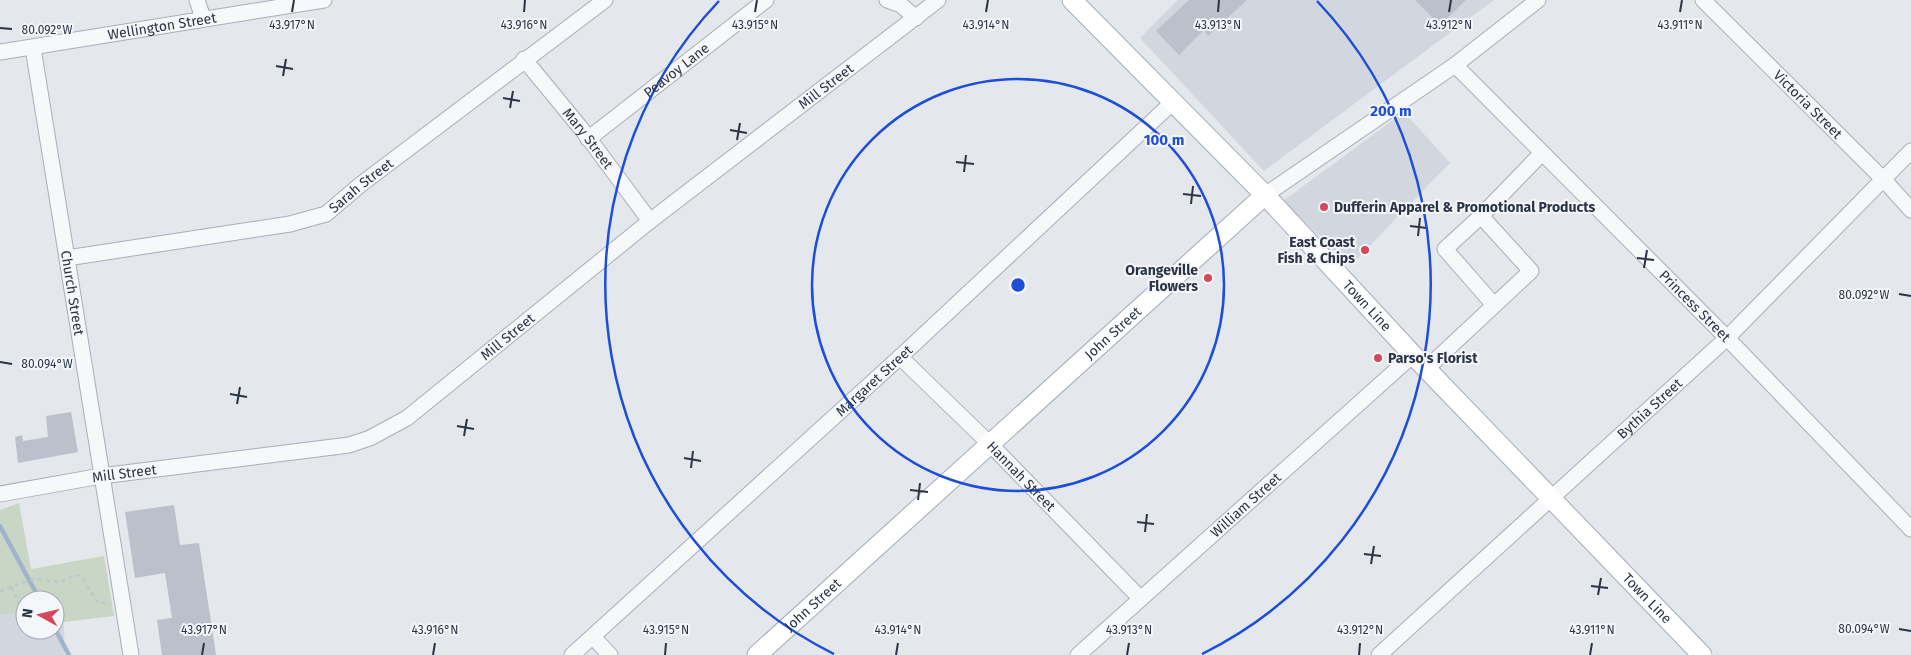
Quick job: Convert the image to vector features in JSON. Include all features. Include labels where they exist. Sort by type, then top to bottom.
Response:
[{"type":"main road","name":"Town Line","points":[[1072,0],[1265,195],[1426,369],[1702,655]]},
{"type":"main road","name":"John Street","points":[[757,655],[1265,195]]},
{"type":"street","points":[[197,0],[203,18]]},
{"type":"street","name":"Wellington Street","points":[[0,52],[324,0]]},
{"type":"street","name":"Sarah Street","points":[[67,258],[290,224],[326,214],[524,59],[594,10],[605,0]]},
{"type":"street","name":"Peavoy Lane","points":[[588,139],[766,0]]},
{"type":"street","points":[[887,0],[901,5],[916,18]]},
{"type":"street","name":"Mill Street","points":[[4,493],[101,476],[349,445],[370,438],[407,418],[650,221],[938,0]]},
{"type":"street","name":"John Street","points":[[1265,195],[1455,65],[1538,0]]},
{"type":"street","name":"Victoria Street","points":[[1704,0],[1884,180],[1911,210]]},
{"type":"street","name":"Church Street","points":[[33,48],[131,655]]},
{"type":"street","name":"Mary Street","points":[[524,59],[650,221]]},
{"type":"street","name":"Princess Street","points":[[1455,65],[1726,338],[1911,529]]},
{"type":"street","name":"Margaret Street","points":[[572,655],[900,357],[1172,103]]},
{"type":"street","name":"Bythia Street","points":[[1379,655],[1726,338],[1911,152]]},
{"type":"street","points":[[1494,305],[1446,249],[1542,153]]},
{"type":"street","points":[[1426,369],[1532,271],[1481,216]]},
{"type":"street","name":"William Street","points":[[1078,655],[1413,355]]},
{"type":"street","name":"Hannah Street","points":[[900,357],[991,445],[1140,598]]},
{"type":"street","points":[[592,637],[610,655]]},
{"type":"path","points":[[0,590],[34,579],[60,582],[76,575],[81,576],[98,602],[122,600]]},
{"type":"path","points":[[11,587],[15,595]]},
{"type":"shaded area","points":[[1178,0],[1494,0],[1264,171],[1140,38]]},
{"type":"shaded area","points":[[1404,112],[1450,163],[1350,266],[1283,201]]},
{"type":"shaded area","points":[[15,614],[15,640],[64,640],[65,655],[0,655],[0,615]]},
{"type":"green space","points":[[19,503],[31,569],[104,556],[114,616],[65,622],[65,590],[15,590],[15,614],[0,615],[0,510]]},
{"type":"building","points":[[1189,0],[1247,0],[1208,36],[1204,30],[1179,55],[1156,31]]},
{"type":"building","points":[[1415,0],[1466,0],[1440,25]]},
{"type":"building","points":[[71,412],[78,452],[18,463],[15,437],[22,435],[23,441],[48,437],[46,416]]},
{"type":"building","points":[[174,505],[180,545],[199,543],[216,655],[162,655],[157,620],[172,618],[165,573],[135,578],[125,512]]},
{"type":"waterway","points":[[0,526],[35,590]]},
{"type":"waterway","points":[[61,640],[69,655]]},
{"type":"place","name":"Dufferin Apparel & Promotional Products","points":[[1324,207]]},
{"type":"place","name":"East Coast Fish & Chips","points":[[1365,250]]},
{"type":"place","name":"Orangeville Flowers","points":[[1208,278]]},
{"type":"place","name":"Parso's Florist","points":[[1378,358]]}]
